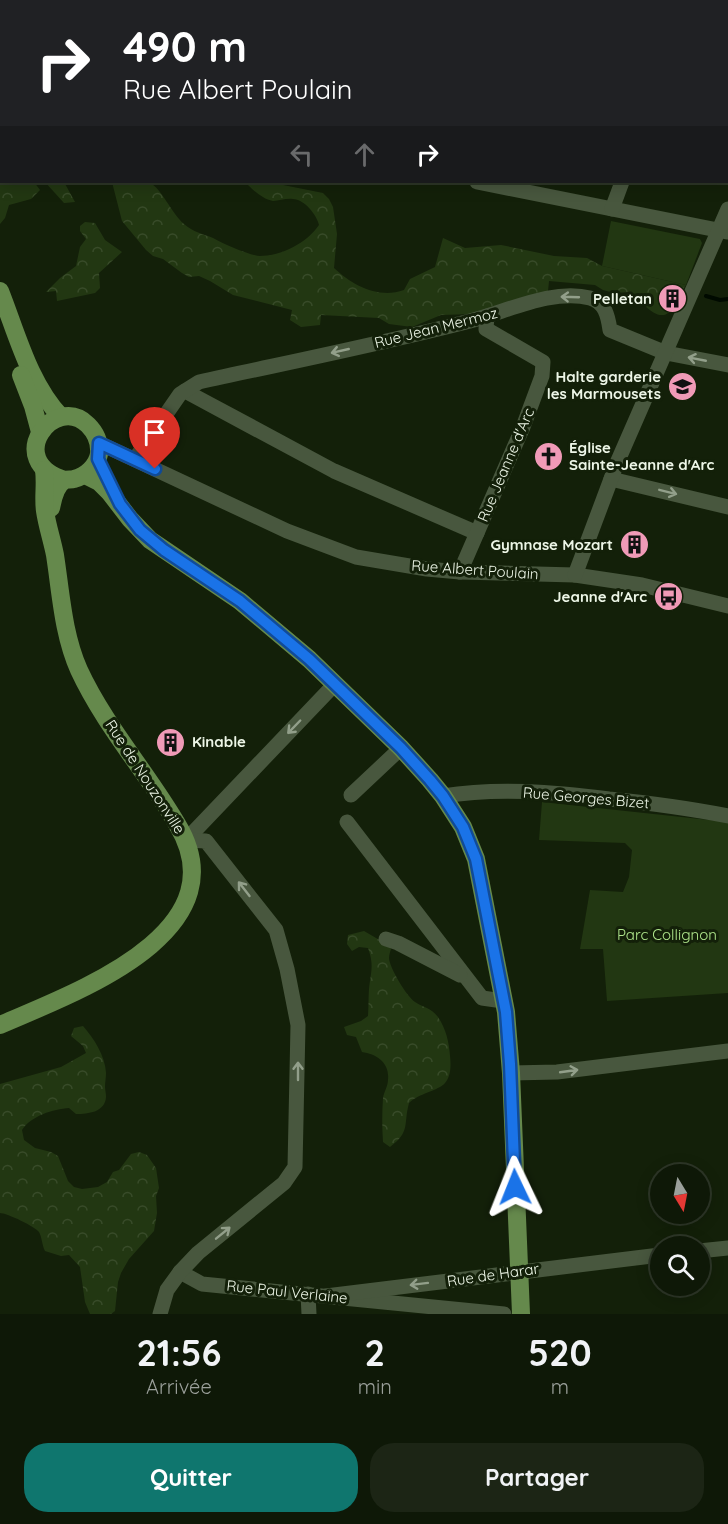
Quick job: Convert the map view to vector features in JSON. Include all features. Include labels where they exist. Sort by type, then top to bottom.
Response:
[{"type":"main road","points":[[0,291],[34,380],[47,402],[62,417]]},
{"type":"main road","name":"Rue de Nouzonville","points":[[0,320],[33,406],[40,432],[36,452],[38,461],[44,470],[45,510],[72,653],[107,722],[169,810],[186,840],[192,862],[191,885],[180,914],[169,929],[145,952],[108,975],[0,1025]]},
{"type":"main road","points":[[40,432],[50,422],[62,417],[75,417],[86,423],[95,433],[98,451],[120,504]]},
{"type":"main road","points":[[44,470],[52,476],[65,480],[85,475],[95,465],[98,451]]},
{"type":"main road","points":[[85,475],[99,482],[150,540],[240,601],[309,659],[401,748],[443,796],[463,827],[476,859],[503,1001],[511,1073],[521,1314]]},
{"type":"main road","name":"Rue de Nouzonville","points":[[52,541],[53,496],[65,480]]},
{"type":"street","points":[[482,183],[724,231]]},
{"type":"street","points":[[612,208],[622,183]]},
{"type":"street","points":[[575,575],[611,479],[714,240],[724,231],[728,209]]},
{"type":"street","name":"Rue Jean Mermoz","points":[[135,459],[180,394],[200,382],[487,316],[549,297],[590,298],[601,304],[608,316],[610,330],[666,353],[728,365]]},
{"type":"street","name":"Rue Jeanne d'Arc","points":[[460,572],[523,427],[542,376],[543,362],[486,328],[487,316]]},
{"type":"street","points":[[185,391],[334,471],[477,533]]},
{"type":"street","name":"Rue Albert Poulain","points":[[98,451],[135,459],[287,531],[356,557],[460,572],[575,575],[642,585],[728,606]]},
{"type":"street","points":[[611,479],[728,507]]},
{"type":"street","points":[[186,840],[334,685]]},
{"type":"street","points":[[351,795],[401,748]]},
{"type":"street","name":"Rue Georges Bizet","points":[[443,796],[474,791],[551,792],[686,807],[728,816]]},
{"type":"street","points":[[347,822],[482,998],[503,1001]]},
{"type":"street","points":[[160,1314],[167,1290],[198,1252],[284,1183],[295,1167],[298,1025],[287,969],[276,930],[206,841],[186,840]]},
{"type":"street","points":[[386,939],[435,961],[467,979]]},
{"type":"street","points":[[511,1073],[557,1072],[728,1051]]},
{"type":"street","points":[[710,1250],[728,1248]]},
{"type":"street","name":"Rue de Harar","points":[[326,1296],[650,1256]]},
{"type":"street","name":"Rue Paul Verlaine","points":[[180,1272],[202,1284],[504,1314]]},
{"type":"street","points":[[308,1294],[309,1314]]},
{"type":"green space","points":[[0,183],[35,183],[40,190],[31,199],[9,205],[5,218],[0,224]]},
{"type":"green space","points":[[46,183],[65,183],[75,202],[64,203]]},
{"type":"green space","points":[[112,183],[151,183],[180,220],[194,231],[249,254],[260,256],[276,254],[301,243],[319,225],[313,212],[301,202],[290,199],[269,200],[246,183],[276,183],[323,193],[329,199],[333,207],[337,234],[334,268],[349,280],[376,292],[404,290],[410,279],[435,267],[443,238],[465,248],[501,245],[554,256],[587,258],[602,266],[686,285],[678,298],[671,295],[669,300],[675,303],[665,315],[652,312],[630,292],[614,293],[595,285],[549,281],[548,291],[471,314],[441,315],[412,327],[389,324],[379,318],[321,315],[320,325],[301,327],[290,320],[292,310],[233,295],[199,276],[189,277],[163,259],[153,256],[122,221]]},
{"type":"green space","points":[[611,221],[700,239],[702,243],[686,285],[602,266]]},
{"type":"green space","points":[[85,222],[95,223],[105,240],[122,252],[99,273],[100,288],[95,293],[57,301],[56,291],[46,292],[76,266],[80,247],[86,239],[80,231],[80,226]]},
{"type":"green space","name":"Parc Collignon","points":[[542,802],[728,822],[728,993],[607,1001],[603,949],[580,949],[590,890],[623,892],[629,877],[632,850],[625,843],[539,840]]},
{"type":"green space","points":[[364,931],[391,949],[390,962],[399,981],[412,999],[438,1017],[445,1031],[450,1051],[447,1080],[442,1086],[409,1103],[404,1132],[390,1147],[383,1142],[382,1131],[383,1098],[388,1080],[387,1069],[377,1057],[362,1052],[356,1037],[347,1035],[344,1027],[368,1016],[372,969],[370,953],[368,948],[359,947],[352,951],[347,944],[348,935]]},
{"type":"green space","points":[[83,1026],[95,1042],[104,1060],[106,1097],[103,1106],[86,1113],[76,1114],[69,1108],[49,1112],[31,1121],[22,1130],[24,1140],[35,1148],[58,1156],[68,1181],[74,1187],[82,1189],[98,1187],[107,1182],[113,1172],[119,1170],[131,1154],[139,1152],[147,1155],[156,1168],[159,1188],[156,1196],[157,1213],[154,1231],[129,1259],[121,1273],[115,1311],[111,1314],[90,1314],[85,1302],[80,1267],[69,1255],[61,1256],[45,1251],[37,1230],[0,1213],[0,1084],[61,1067],[86,1053],[83,1046],[71,1036],[74,1028]]},
{"type":"waterway","points":[[706,296],[720,300],[728,299]]},
{"type":"place","name":"Pelletan","points":[[673,299]]},
{"type":"place","name":"Halte garderie les Marmousets","points":[[682,386]]},
{"type":"place","name":"Église Sainte-Jeanne d'Arc","points":[[548,457]]},
{"type":"place","name":"Gymnase Mozart","points":[[634,545]]},
{"type":"place","name":"Jeanne d'Arc","points":[[668,597]]},
{"type":"place","name":"Kinable","points":[[171,742]]},
{"type":"route","points":[[155,469],[99,443],[98,459],[120,504],[140,530],[164,550],[240,601],[309,659],[401,748],[443,796],[463,827],[476,859],[506,1012],[515,1187]]}]
